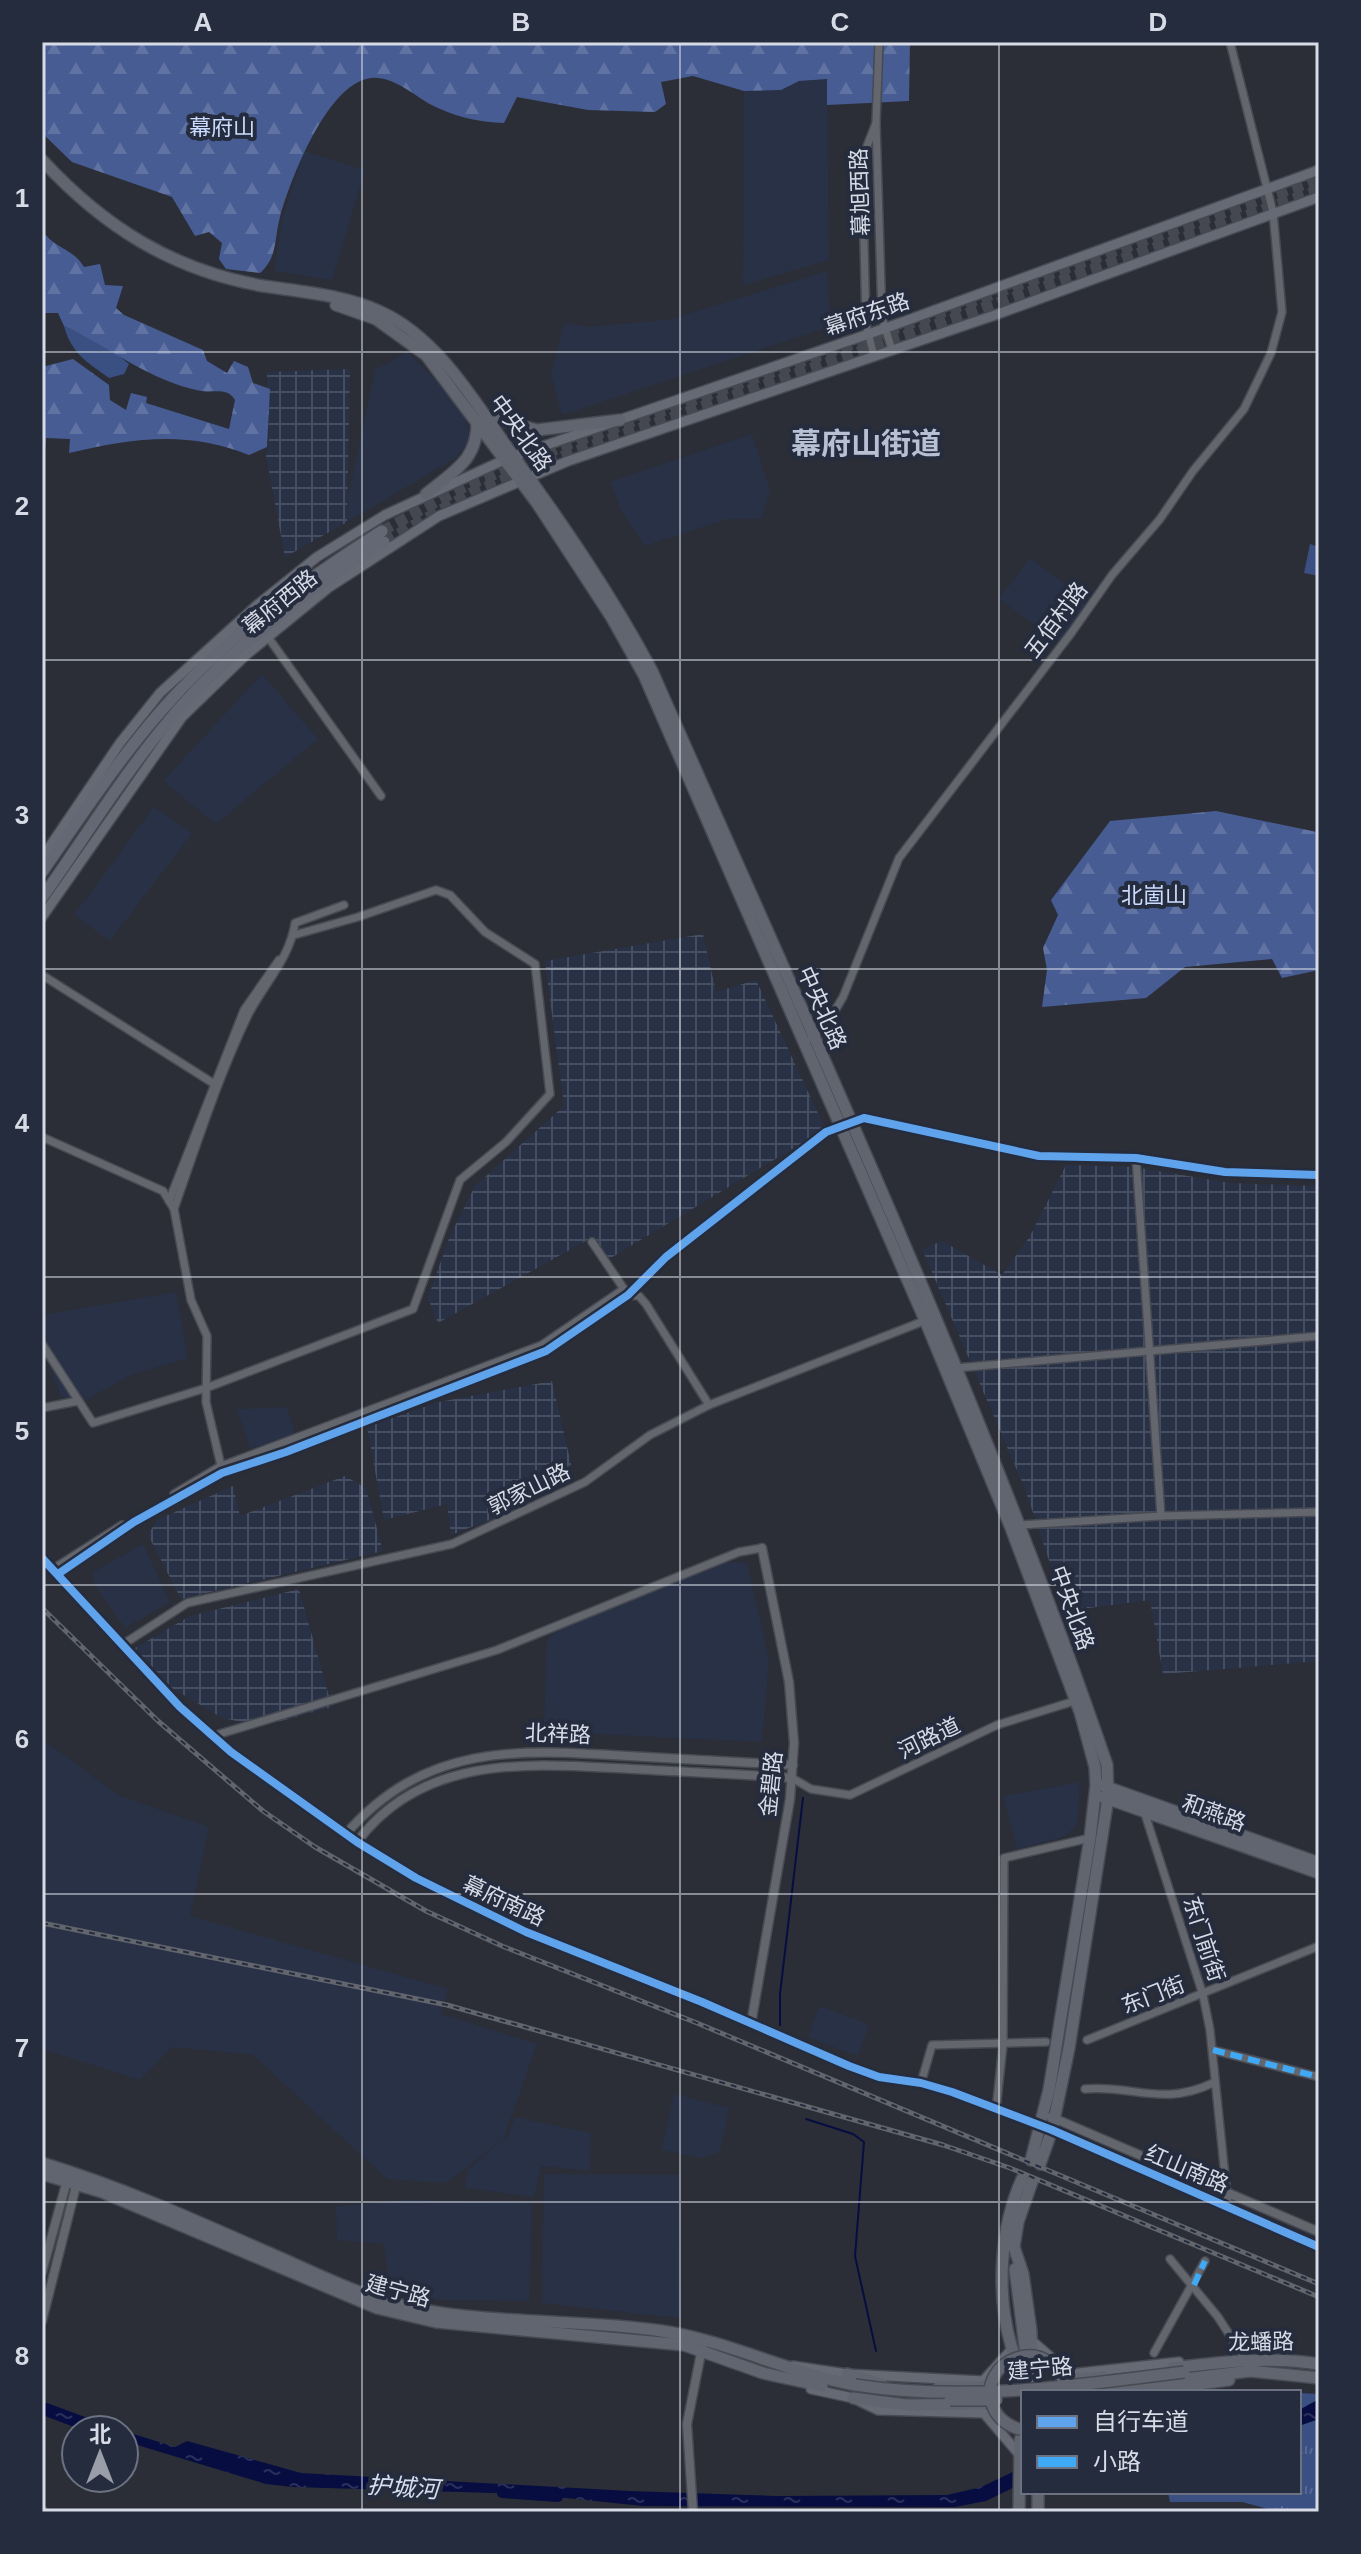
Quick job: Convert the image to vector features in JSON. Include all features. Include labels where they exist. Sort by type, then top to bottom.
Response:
[{"type":"highway","name":"幕府西路","points":[[42,872],[161,711],[211,660],[289,595],[383,536],[296,602],[191,696],[164,726],[42,898]]},
{"type":"main road","name":"中央北路","points":[[42,160],[110,225],[173,261],[225,278],[354,302],[399,321],[432,350],[524,477],[621,613],[652,671],[844,1124],[930,1318],[1107,1765],[1048,2122],[1035,2162]]},
{"type":"main road","name":"幕府东路","points":[[426,494],[510,458],[867,332],[886,328],[1319,170]]},
{"type":"main road","name":"中央北路","points":[[42,171],[106,230],[170,267],[223,285],[351,309],[393,329],[426,355],[481,418]]},
{"type":"main road","name":"幕府东路","points":[[638,438],[1319,197]]},
{"type":"main road","points":[[426,494],[473,451],[481,418],[537,430],[620,420]]},
{"type":"main road","name":"幕府西路","points":[[42,917],[182,717],[268,637],[328,588],[416,530],[524,477],[638,438]]},
{"type":"main road","name":"幕府西路","points":[[42,858],[120,743],[160,693],[256,606],[317,557],[426,494]]},
{"type":"main road","name":"中央北路","points":[[930,1318],[956,1368],[1021,1525],[1080,1699]]},
{"type":"main road","name":"中央北路","points":[[1048,2122],[1090,1838],[1102,1791]]},
{"type":"main road","name":"和燕路","points":[[1102,1791],[1319,1873]]},
{"type":"main road","name":"和燕路","points":[[1102,1791],[1319,1863]]},
{"type":"main road","name":"建宁路","points":[[42,2163],[72,2179],[377,2308],[436,2322],[646,2339],[728,2349],[854,2392],[998,2392],[1249,2365],[1283,2368]]},
{"type":"main road","name":"建宁路","points":[[42,2174],[72,2179]]},
{"type":"main road","points":[[1025,2390],[1002,2277],[1027,2181]]},
{"type":"main road","points":[[1010,2248],[1018,2354]]},
{"type":"main road","points":[[1010,2248],[1023,2274],[1032,2341],[1032,2390]]},
{"type":"main road","points":[[1032,2341],[1070,2374],[1180,2362],[1203,2364]]},
{"type":"main road","name":"建宁路","points":[[704,2345],[763,2373],[854,2392],[932,2400],[1021,2398]]},
{"type":"main road","points":[[778,2365],[847,2374],[983,2381],[1018,2354]]},
{"type":"main road","points":[[1018,2354],[1049,2361],[1065,2386]]},
{"type":"main road","points":[[1018,2354],[999,2369],[991,2387],[992,2404],[1004,2423],[1021,2429]]},
{"type":"main road","name":"龙蟠路","points":[[1065,2386],[1203,2364],[1249,2365],[1288,2359],[1319,2367]]},
{"type":"main road","name":"建宁路","points":[[1093,2390],[1249,2365]]},
{"type":"main road","name":"龙蟠路","points":[[1283,2368],[1319,2367]]},
{"type":"main road","points":[[1171,2390],[1283,2368]]},
{"type":"main road","name":"龙蟠路","points":[[1283,2368],[1319,2378]]},
{"type":"main road","points":[[847,2374],[877,2383],[991,2387]]},
{"type":"main road","points":[[854,2392],[878,2403],[945,2406],[992,2404]]},
{"type":"main road","points":[[854,2392],[878,2410],[984,2413],[1019,2454]]},
{"type":"main road","points":[[1021,2442],[1021,2475]]},
{"type":"main road","points":[[1025,2512],[1029,2498]]},
{"type":"main road","points":[[1029,2498],[1032,2512]]},
{"type":"main road","points":[[1029,2498],[1038,2512]]},
{"type":"street","points":[[876,123],[879,42]]},
{"type":"street","name":"五佰村路","points":[[808,1040],[825,1027],[843,997],[899,858],[1112,575],[1160,519],[1193,471],[1244,409],[1271,353],[1282,312],[1273,212],[1230,42]]},
{"type":"street","name":"幕旭西路","points":[[876,123],[882,318],[892,350]]},
{"type":"street","name":"幕旭西路","points":[[874,356],[867,332],[862,159],[876,123]]},
{"type":"street","points":[[268,637],[381,796]]},
{"type":"street","points":[[42,1344],[93,1423],[206,1388],[413,1309],[460,1180],[506,1142],[550,1094],[535,964],[485,932],[450,895],[436,890],[294,935]]},
{"type":"street","points":[[172,1205],[249,1013],[287,953],[295,923],[344,905]]},
{"type":"street","points":[[172,1205],[244,1010],[271,967],[287,953]]},
{"type":"street","points":[[42,975],[218,1086]]},
{"type":"street","points":[[55,1571],[222,1473],[286,1452],[546,1351],[626,1292],[826,1132],[844,1124],[864,1118],[1039,1156],[1136,1158],[1225,1172],[1319,1175]]},
{"type":"street","points":[[42,1137],[163,1191],[172,1205],[191,1300],[207,1336],[206,1388],[222,1473]]},
{"type":"street","points":[[1136,1158],[1161,1516]]},
{"type":"street","points":[[592,1242],[626,1292],[639,1296],[646,1304],[709,1405]]},
{"type":"street","points":[[55,1571],[219,1467],[542,1345],[626,1292]]},
{"type":"street","name":"郭家山路","points":[[122,1645],[187,1603],[452,1544],[478,1534],[585,1482],[650,1435],[709,1405],[930,1318]]},
{"type":"street","points":[[956,1368],[1319,1336]]},
{"type":"street","points":[[42,1408],[78,1401]]},
{"type":"street","points":[[1021,1525],[1161,1516],[1319,1512]]},
{"type":"street","points":[[213,1736],[497,1650],[739,1552],[762,1548]]},
{"type":"street","name":"金碧路","points":[[751,2024],[793,1765],[789,1682],[762,1548]]},
{"type":"street","name":"幕府南路","points":[[42,1558],[122,1645],[213,1736],[345,1835],[473,1909],[879,2077],[921,2083],[996,2110],[1048,2122]]},
{"type":"street","name":"河路道","points":[[792,1778],[811,1789],[850,1795],[997,1725],[1080,1699]]},
{"type":"street","name":"北祥路","points":[[345,1835],[380,1802],[451,1764],[514,1751],[793,1765]]},
{"type":"street","points":[[741,1775],[747,1769],[742,1762]]},
{"type":"street","name":"北祥路","points":[[357,1842],[387,1810],[411,1794],[453,1776],[517,1764],[792,1778]]},
{"type":"street","points":[[380,1802],[380,1809],[387,1810]]},
{"type":"street","name":"东门前街","points":[[1143,1809],[1203,1995],[1213,2050],[1213,2083],[1228,2205]]},
{"type":"street","points":[[996,2110],[1003,2045],[1004,1858],[1090,1838]]},
{"type":"street","name":"东门街","points":[[1087,2040],[1319,1946]]},
{"type":"street","points":[[921,2083],[932,2045],[1046,2042]]},
{"type":"street","points":[[1213,2050],[1319,2077]]},
{"type":"street","points":[[1085,2089],[1128,2090],[1158,2097],[1199,2090],[1213,2083]]},
{"type":"street","points":[[1048,2122],[1227,2192],[1319,2232]]},
{"type":"street","name":"红山南路","points":[[1048,2122],[1319,2247]]},
{"type":"street","points":[[42,2272],[72,2179]]},
{"type":"street","points":[[42,2321],[72,2179]]},
{"type":"street","points":[[1170,2259],[1194,2285],[1249,2365]]},
{"type":"street","points":[[1154,2353],[1205,2261]]},
{"type":"street","points":[[693,2512],[687,2424],[704,2345]]},
{"type":"shaded area","points":[[827,79],[829,260],[743,285],[744,91],[780,90],[799,81]]},
{"type":"shaded area","points":[[304,151],[365,170],[332,280],[274,271],[283,217]]},
{"type":"shaded area","points":[[827,271],[831,326],[562,415],[551,375],[564,323],[589,327],[672,319]]},
{"type":"shaded area","points":[[407,352],[443,388],[466,418],[470,440],[457,457],[347,522],[348,497],[375,370]]},
{"type":"shaded area","points":[[350,369],[347,522],[285,557],[266,456],[269,441],[267,372]]},
{"type":"shaded area","points":[[752,434],[770,490],[761,519],[727,519],[645,546],[621,510],[610,482]]},
{"type":"shaded area","points":[[1030,558],[1091,604],[1061,644],[999,599]]},
{"type":"shaded area","points":[[262,674],[318,739],[216,824],[163,781]]},
{"type":"shaded area","points":[[154,807],[192,833],[110,941],[74,915]]},
{"type":"shaded area","points":[[703,934],[716,992],[756,980],[823,1124],[817,1134],[609,1259],[593,1237],[438,1323],[428,1298],[449,1238],[475,1186],[564,1106],[545,961]]},
{"type":"shaded area","points":[[1066,1165],[1134,1167],[1230,1183],[1319,1186],[1319,1661],[1163,1674],[1150,1600],[1066,1611],[1025,1489],[922,1249],[942,1241],[1002,1275],[1030,1236]]},
{"type":"shaded area","points":[[176,1292],[188,1358],[133,1374],[86,1400],[61,1397],[42,1344],[42,1315]]},
{"type":"shaded area","points":[[552,1381],[573,1473],[492,1519],[451,1535],[447,1504],[384,1520],[367,1427],[439,1402]]},
{"type":"shaded area","points":[[287,1407],[295,1435],[250,1449],[237,1409]]},
{"type":"shaded area","points":[[345,1476],[366,1488],[383,1551],[181,1599],[148,1535],[157,1520],[233,1486],[240,1516]]},
{"type":"shaded area","points":[[143,1544],[170,1602],[125,1628],[94,1584],[93,1572]]},
{"type":"shaded area","points":[[720,1562],[747,1563],[769,1660],[762,1742],[554,1732],[544,1724],[547,1640],[557,1629]]},
{"type":"shaded area","points":[[299,1589],[332,1707],[263,1726],[222,1718],[172,1688],[135,1648],[190,1616]]},
{"type":"shaded area","points":[[42,1739],[118,1795],[209,1827],[190,1916],[448,1989],[441,2014],[537,2044],[503,2140],[508,2136],[515,2117],[591,2133],[590,2171],[541,2166],[534,2197],[465,2188],[468,2170],[501,2141],[445,2183],[387,2179],[253,2055],[172,2047],[140,2080],[42,2049]]},
{"type":"shaded area","points":[[1080,1782],[1077,1823],[1066,1836],[1017,1849],[1003,1796]]},
{"type":"shaded area","points":[[819,2006],[869,2024],[858,2056],[808,2037]]},
{"type":"shaded area","points":[[674,2094],[729,2108],[720,2152],[702,2158],[662,2150]]},
{"type":"shaded area","points":[[544,2174],[679,2175],[680,2318],[542,2303]]},
{"type":"shaded area","points":[[401,2200],[532,2202],[529,2301],[441,2300],[390,2290],[384,2244],[337,2240],[336,2207]]},
{"type":"green space","name":"幕府山","points":[[42,42],[910,42],[909,101],[827,105],[827,79],[799,81],[781,90],[744,91],[693,76],[661,82],[666,104],[655,112],[588,110],[517,97],[504,123],[471,119],[446,111],[386,80],[360,81],[329,110],[315,132],[285,200],[273,254],[260,273],[226,269],[219,259],[222,243],[209,232],[195,236],[172,197],[72,162],[42,133]]},
{"type":"green space","points":[[42,230],[84,267],[100,264],[105,285],[123,286],[116,308],[124,315],[203,350],[207,361],[227,373],[234,361],[248,367],[253,383],[270,389],[267,447],[249,455],[204,442],[160,439],[115,443],[69,453],[70,439],[46,438],[45,452],[42,452],[42,367],[73,359],[109,385],[110,400],[126,410],[131,393],[147,397],[146,403],[229,429],[235,400],[228,393],[201,391],[164,380],[64,326],[58,313],[42,313]]},
{"type":"green space","points":[[64,326],[108,347],[129,364],[124,374],[109,378],[87,362],[71,343]]},
{"type":"green space","points":[[1310,544],[1319,547],[1319,576],[1304,573]]},
{"type":"green space","name":"北崮山","points":[[1216,811],[1317,832],[1319,829],[1319,970],[1282,978],[1272,959],[1185,967],[1146,998],[1042,1007],[1047,970],[1043,948],[1058,915],[1051,900],[1110,821]]},
{"type":"green space","points":[[1301,2393],[1319,2394],[1319,2512],[1280,2512],[1242,2502],[1170,2502],[1168,2494],[1301,2494]]},
{"type":"water","points":[[1319,2399],[1319,2419],[1301,2425],[1301,2409]]},
{"type":"water","points":[[42,2401],[77,2414],[60,2414],[60,2422],[42,2415]]},
{"type":"water","points":[[140,2436],[175,2447],[187,2441],[301,2473],[630,2491],[777,2496],[947,2495],[981,2487],[1021,2468],[1021,2484],[986,2501],[955,2507],[643,2506],[527,2494],[266,2484],[140,2446]]},
{"type":"waterway","points":[[780,2025],[780,1994],[803,1798]]},
{"type":"waterway","points":[[806,2119],[853,2134],[864,2142],[855,2256],[876,2351]]},
{"type":"waterway","name":"护城河","points":[[502,2493],[558,2497]]},
{"type":"tunnel","points":[[382,531],[466,486],[567,445],[1319,179]]},
{"type":"tunnel","points":[[384,542],[471,493],[570,453],[1319,190]]},
{"type":"railway","points":[[42,1608],[158,1721],[263,1811],[315,1847],[426,1911],[502,1946],[697,2023],[1319,2284]]},
{"type":"railway","points":[[42,1923],[447,2005],[943,2145],[1010,2168],[1319,2297]]},
{"type":"marked path","points":[[1213,2050],[1319,2077]]},
{"type":"marked path","points":[[1194,2285],[1205,2261]]},
{"type":"cycle path","points":[[58,1574],[134,1522],[222,1473],[286,1452],[546,1351],[628,1295],[666,1257],[826,1132],[864,1118],[1039,1156],[1136,1158],[1225,1172],[1319,1175]]},
{"type":"cycle path","points":[[42,1558],[180,1707],[231,1752],[357,1842],[416,1878],[526,1932],[702,2002],[849,2066],[879,2077],[921,2083],[952,2092],[1052,2130],[1319,2247]]},
{"type":"district","name":"幕府山街道","points":[[866,443]]}]
